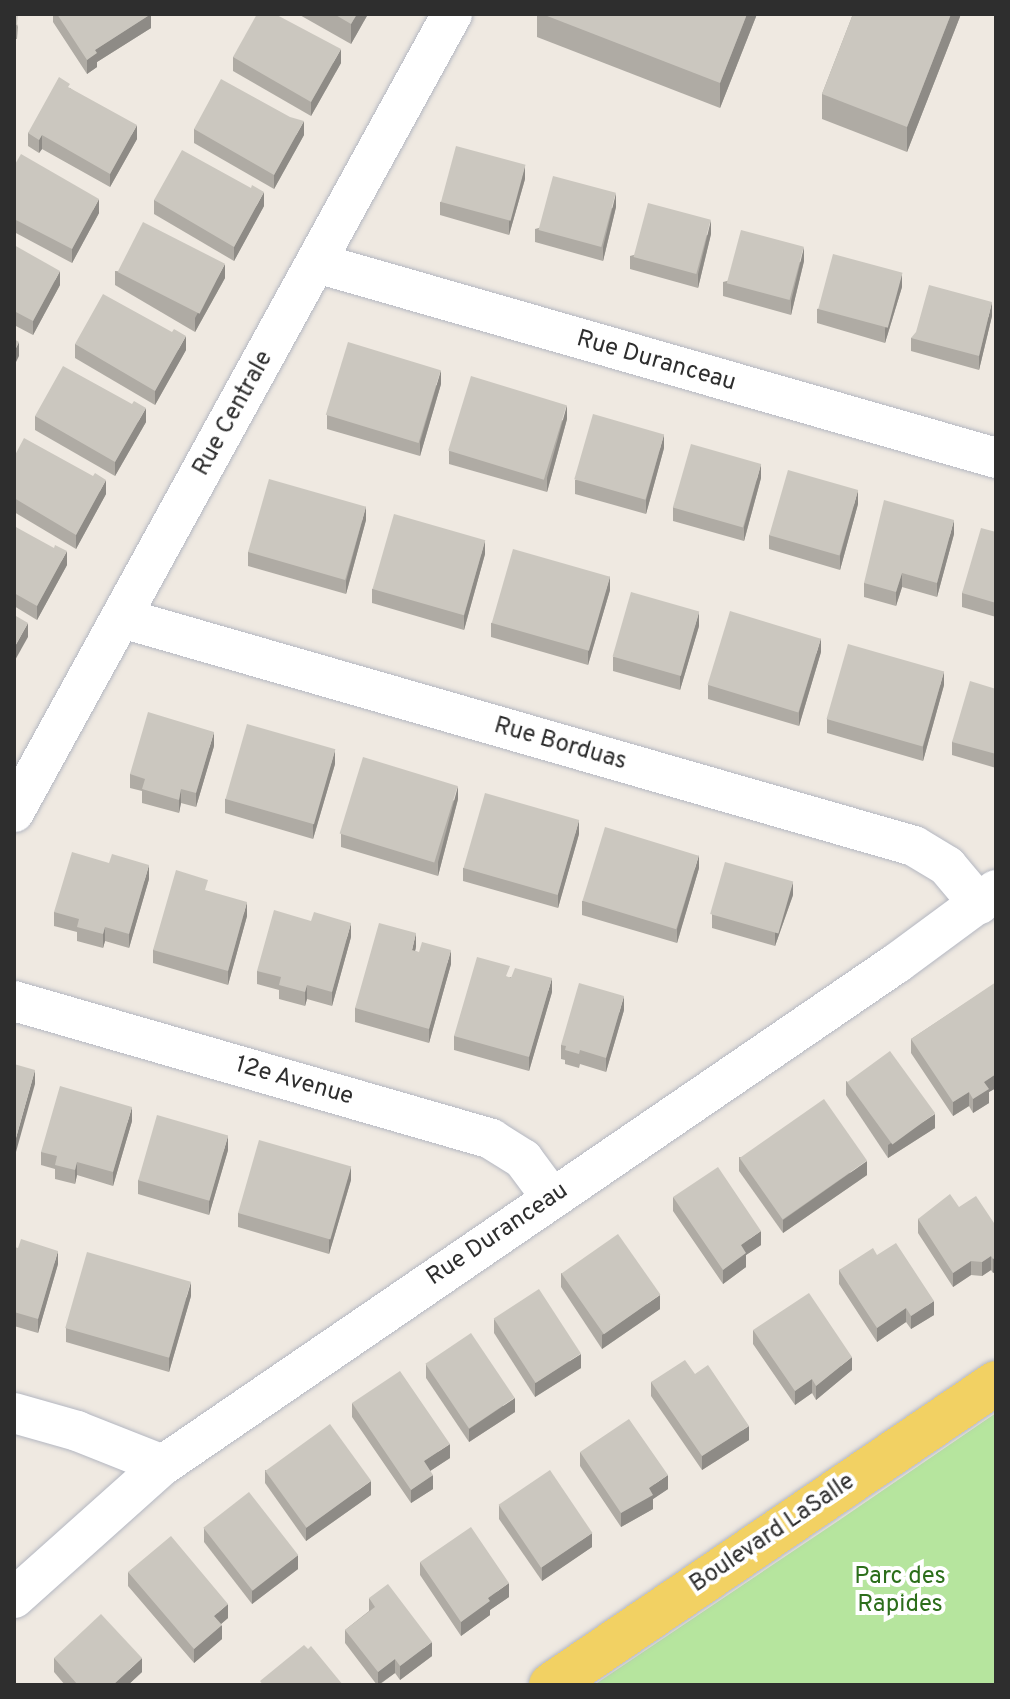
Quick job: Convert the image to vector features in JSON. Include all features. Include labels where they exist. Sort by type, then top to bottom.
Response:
[{"type":"main road","name":"Boulevard LaSalle","points":[[551,1685],[996,1383]]},
{"type":"street","name":"Rue Centrale","points":[[14,812],[452,14]]},
{"type":"street","name":"Rue Duranceau","points":[[317,263],[996,458]]},
{"type":"street","name":"Rue Borduas","points":[[122,618],[914,846],[947,866],[987,897]]},
{"type":"street","name":"Rue Duranceau","points":[[14,1598],[163,1465],[897,963],[987,897]]},
{"type":"street","name":"12e Avenue","points":[[14,1001],[504,1143],[523,1159],[552,1198]]},
{"type":"street","points":[[14,1413],[77,1431],[163,1465]]},
{"type":"green space","name":"Parc des Rapides","points":[[996,1413],[996,1685],[594,1685],[838,1521]]},
{"type":"building","points":[[57,14],[151,14],[95,50],[97,53],[87,60]]},
{"type":"building","points":[[257,14],[275,14],[341,49],[311,102],[233,57]]},
{"type":"building","points":[[334,14],[357,14],[351,24]]},
{"type":"building","points":[[542,14],[747,14],[720,83]]},
{"type":"building","points":[[853,14],[951,14],[907,127],[822,94]]},
{"type":"building","points":[[59,77],[70,84],[68,87],[137,125],[110,174],[42,135],[39,140],[28,133]]},
{"type":"building","points":[[221,79],[290,117],[304,121],[274,175],[194,129]]},
{"type":"building","points":[[456,146],[526,165],[511,221],[441,202]]},
{"type":"building","points":[[182,150],[264,192],[234,247],[154,200]]},
{"type":"building","points":[[21,154],[99,199],[72,249],[14,219],[14,166]]},
{"type":"building","points":[[553,176],[616,193],[601,247],[539,230]]},
{"type":"building","points":[[648,203],[711,220],[696,274],[634,257]]},
{"type":"building","points":[[143,222],[225,264],[200,314],[118,272]]},
{"type":"building","points":[[741,230],[804,247],[790,300],[727,283]]},
{"type":"building","points":[[14,245],[60,271],[33,321],[14,311]]},
{"type":"building","points":[[833,254],[903,273],[888,328],[818,309]]},
{"type":"building","points":[[929,285],[992,302],[979,356],[911,338],[916,332]]},
{"type":"building","points":[[103,294],[172,332],[174,329],[186,336],[155,391],[75,344]]},
{"type":"building","points":[[348,342],[441,370],[419,443],[326,415]]},
{"type":"building","points":[[63,366],[132,404],[134,401],[146,408],[115,462],[35,416]]},
{"type":"building","points":[[471,376],[567,405],[544,480],[448,451]]},
{"type":"building","points":[[593,414],[664,434],[645,500],[574,479]]},
{"type":"building","points":[[24,438],[106,480],[76,535],[14,498],[14,457]]},
{"type":"building","points":[[691,444],[761,464],[743,528],[673,507]]},
{"type":"building","points":[[788,470],[858,490],[839,555],[769,535]]},
{"type":"building","points":[[269,479],[366,507],[345,580],[248,552]]},
{"type":"building","points":[[884,500],[954,520],[937,583],[902,573],[896,592],[864,583]]},
{"type":"building","points":[[394,514],[485,540],[464,615],[373,589]]},
{"type":"building","points":[[14,526],[54,548],[55,545],[67,551],[37,606],[14,593]]},
{"type":"building","points":[[981,528],[996,532],[996,603],[962,593]]},
{"type":"building","points":[[513,549],[610,577],[589,651],[492,623]]},
{"type":"building","points":[[631,592],[699,612],[681,676],[613,656]]},
{"type":"building","points":[[730,611],[821,639],[798,712],[707,685]]},
{"type":"building","points":[[16,616],[28,623],[14,648],[14,619]]},
{"type":"building","points":[[848,644],[944,672],[923,747],[827,719]]},
{"type":"building","points":[[970,681],[996,689],[996,754],[952,742]]},
{"type":"building","points":[[148,712],[214,732],[196,793],[181,789],[179,800],[142,789],[145,779],[130,774]]},
{"type":"building","points":[[247,724],[335,749],[314,824],[226,799]]},
{"type":"building","points":[[363,757],[458,786],[434,862],[340,834]]},
{"type":"building","points":[[485,793],[579,820],[558,895],[464,868]]},
{"type":"building","points":[[605,827],[699,856],[676,929],[582,901]]},
{"type":"building","points":[[72,852],[109,863],[112,854],[149,865],[129,934],[105,927],[103,934],[77,927],[79,919],[54,912]]},
{"type":"building","points":[[725,862],[793,882],[778,933],[710,914]]},
{"type":"building","points":[[176,870],[208,880],[205,890],[247,902],[228,971],[153,950]]},
{"type":"building","points":[[274,910],[311,921],[314,912],[351,923],[332,992],[307,985],[305,992],[279,985],[281,977],[257,971]]},
{"type":"building","points":[[379,923],[416,933],[412,950],[419,952],[422,942],[451,950],[429,1029],[355,1008]]},
{"type":"building","points":[[477,957],[510,966],[506,976],[511,978],[515,968],[552,978],[529,1057],[454,1036]]},
{"type":"building","points":[[996,982],[996,1074],[984,1082],[989,1089],[973,1099],[969,1092],[953,1102],[911,1039]]},
{"type":"building","points":[[579,983],[624,996],[606,1058],[580,1050],[579,1054],[565,1050],[566,1046],[561,1045]]},
{"type":"building","points":[[890,1051],[935,1113],[892,1144],[847,1082]]},
{"type":"building","points":[[14,1064],[35,1070],[14,1145]]},
{"type":"building","points":[[60,1086],[132,1107],[113,1172],[77,1162],[75,1170],[55,1165],[57,1156],[41,1152]]},
{"type":"building","points":[[824,1099],[867,1160],[783,1220],[740,1158]]},
{"type":"building","points":[[157,1115],[228,1135],[209,1201],[138,1180]]},
{"type":"building","points":[[259,1140],[351,1166],[330,1240],[238,1213]]},
{"type":"building","points":[[718,1167],[761,1231],[741,1245],[746,1253],[723,1270],[673,1197]]},
{"type":"building","points":[[950,1194],[959,1207],[976,1196],[996,1226],[996,1257],[993,1259],[991,1256],[982,1262],[971,1261],[953,1273],[918,1219]]},
{"type":"building","points":[[618,1234],[660,1295],[604,1334],[561,1274]]},
{"type":"building","points":[[21,1239],[58,1251],[38,1319],[14,1312],[14,1247],[18,1248]]},
{"type":"building","points":[[896,1243],[934,1301],[911,1316],[906,1308],[877,1328],[839,1270],[873,1248],[877,1255]]},
{"type":"building","points":[[87,1252],[191,1282],[169,1358],[65,1328]]},
{"type":"building","points":[[539,1289],[581,1354],[536,1383],[494,1318]]},
{"type":"building","points":[[809,1293],[852,1357],[816,1386],[812,1379],[795,1391],[753,1330]]},
{"type":"building","points":[[471,1333],[515,1398],[469,1428],[425,1364]]},
{"type":"building","points":[[685,1360],[695,1374],[708,1365],[749,1426],[702,1456],[651,1382]]},
{"type":"building","points":[[400,1371],[450,1444],[424,1461],[433,1475],[411,1490],[352,1403]]},
{"type":"building","points":[[629,1419],[668,1475],[649,1488],[653,1495],[621,1513],[580,1452]]},
{"type":"building","points":[[330,1424],[371,1481],[306,1528],[265,1471]]},
{"type":"building","points":[[550,1470],[592,1533],[541,1568],[499,1505]]},
{"type":"building","points":[[249,1492],[298,1555],[253,1591],[203,1528]]},
{"type":"building","points":[[471,1527],[509,1583],[461,1622],[420,1562]]},
{"type":"building","points":[[171,1536],[228,1604],[214,1616],[222,1625],[194,1649],[128,1572]]},
{"type":"building","points":[[388,1584],[432,1642],[400,1666],[395,1659],[378,1672],[345,1630],[375,1607],[369,1598]]},
{"type":"building","points":[[101,1614],[142,1658],[113,1685],[78,1685],[54,1658]]},
{"type":"building","points":[[304,1645],[308,1649],[311,1646],[343,1685],[263,1685],[260,1681]]}]
